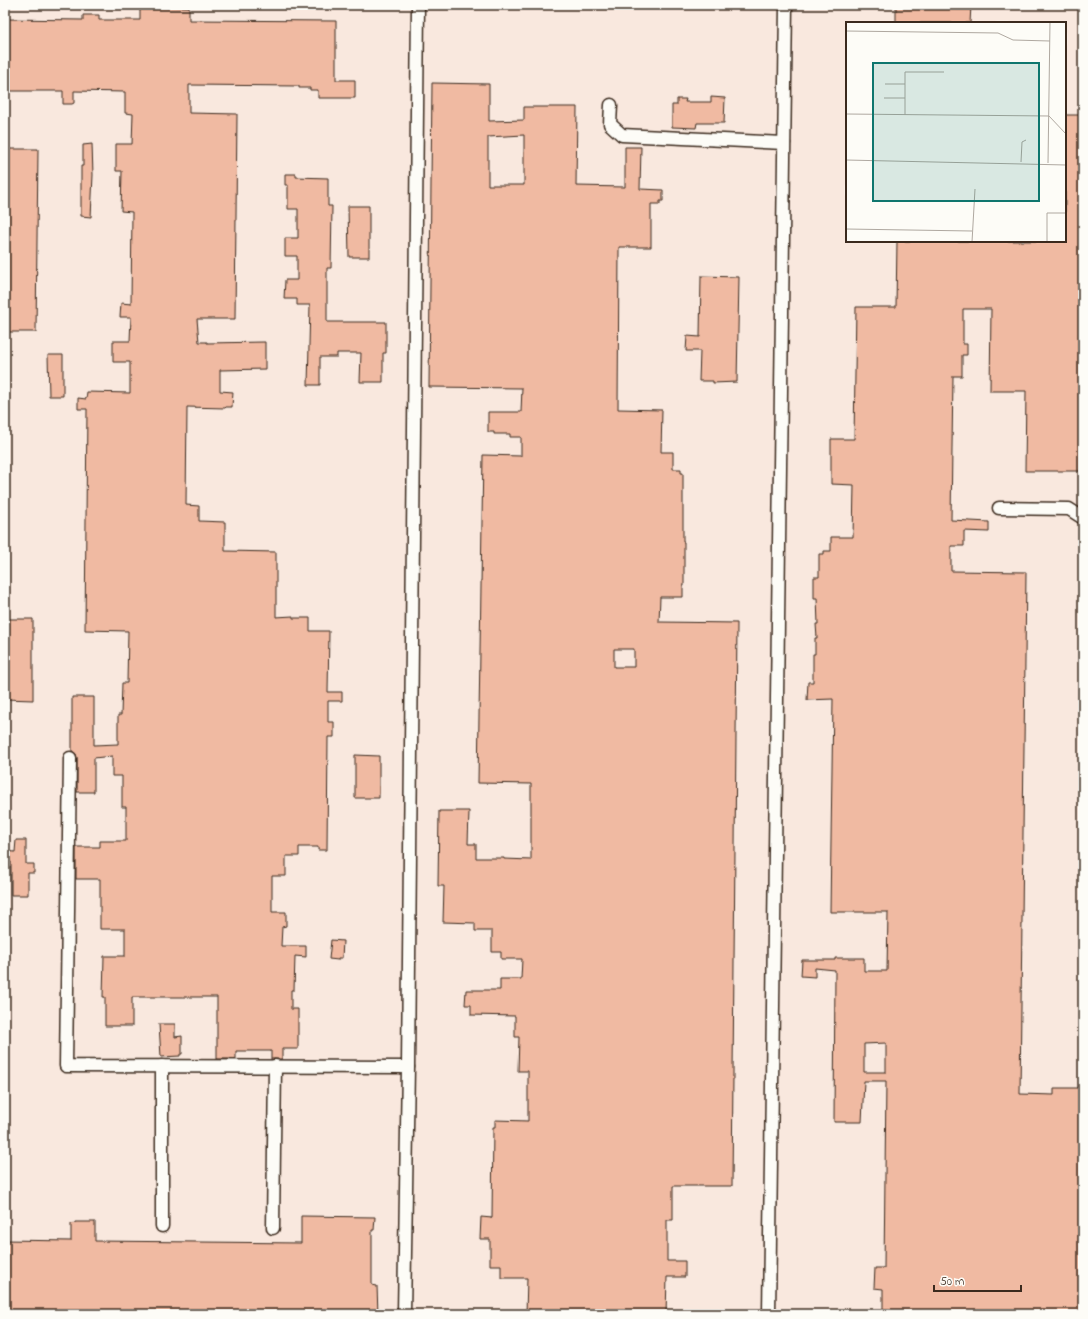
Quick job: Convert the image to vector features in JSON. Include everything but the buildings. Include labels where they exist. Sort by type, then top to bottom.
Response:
[{"type":"lane","points":[[404,1314],[408,1067],[418,5]]},
{"type":"lane","points":[[769,1314],[786,5]]},
{"type":"lane","points":[[611,105],[610,124],[622,136],[784,143]]},
{"type":"lane","points":[[999,508],[1069,509],[1083,518]]},
{"type":"lane","points":[[70,758],[66,1066],[408,1067]]},
{"type":"lane","points":[[162,1066],[162,1226]]},
{"type":"lane","points":[[273,1228],[275,1066]]},
{"type":"shaded area","points":[[5,5],[1083,5],[1083,1314],[5,1314]]}]
